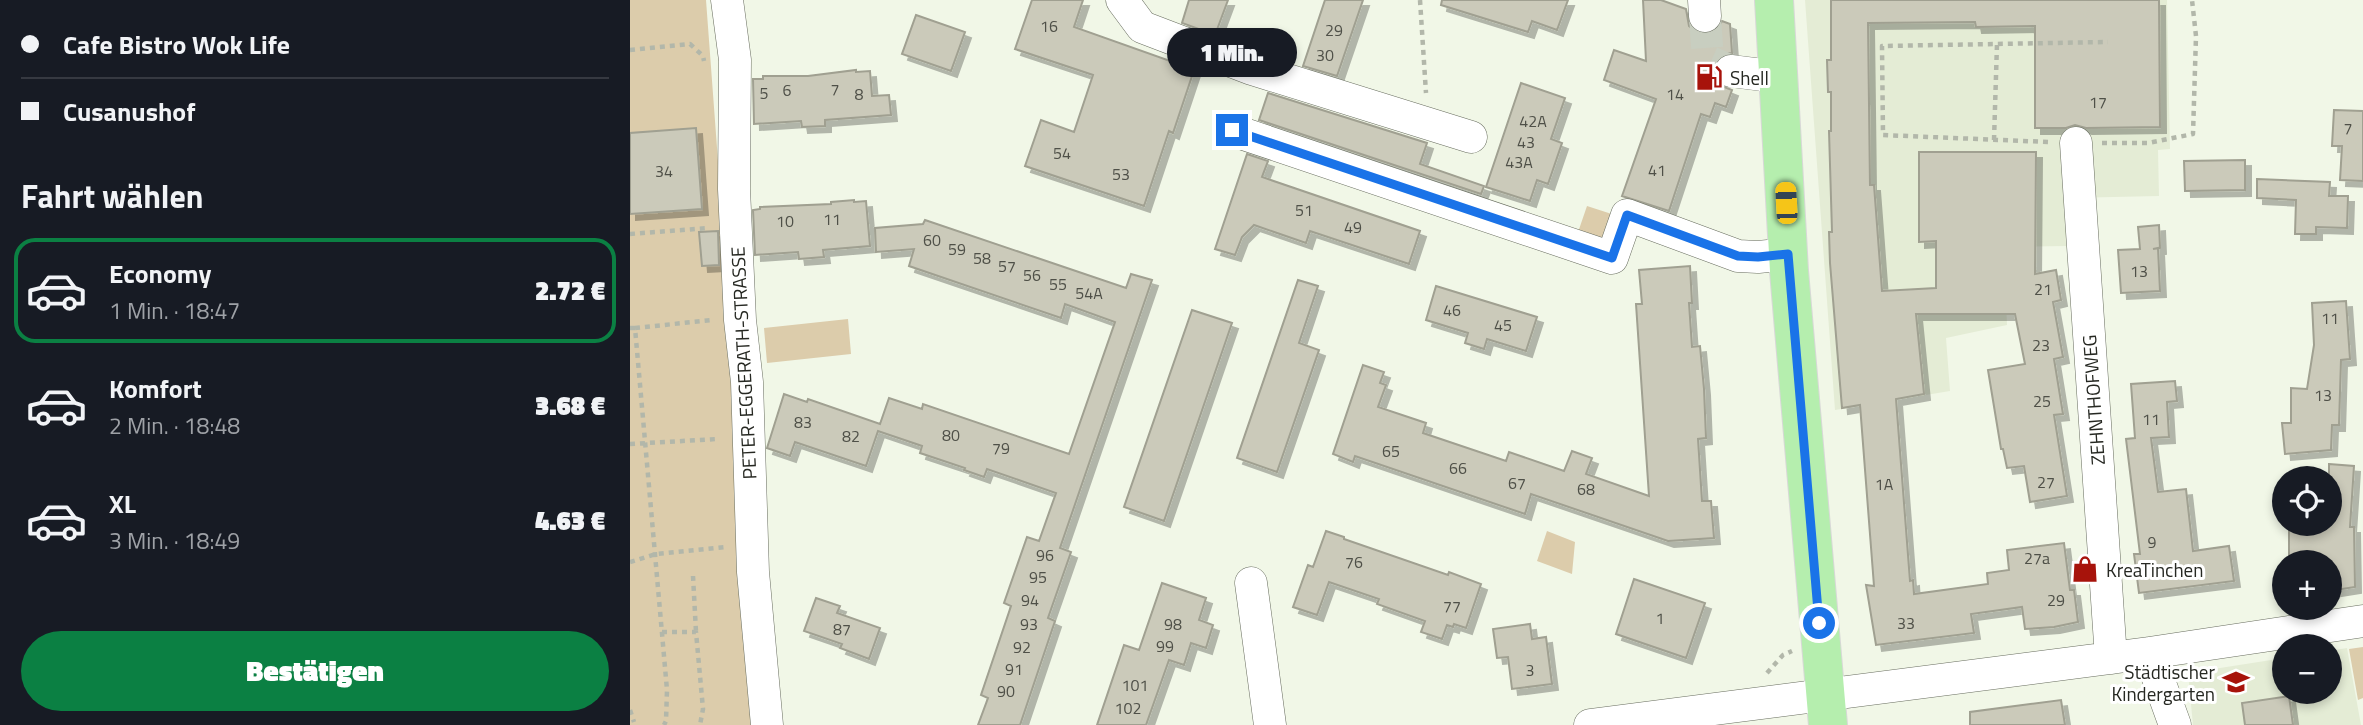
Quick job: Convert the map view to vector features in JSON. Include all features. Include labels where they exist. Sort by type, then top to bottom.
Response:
[{"type":"main road","points":[[1774,0],[1788,254],[1826,710]]},
{"type":"street","name":"PETER-EGGERATH-STRASSE","points":[[727,0],[735,60],[734,189],[726,320],[747,382],[753,572],[767,725]]},
{"type":"street","points":[[1122,0],[1142,27],[1252,69],[1471,137]]},
{"type":"street","points":[[1731,71],[1779,77]]},
{"type":"street","points":[[1232,130],[1612,258],[1627,215],[1738,256],[1788,254]]},
{"type":"street","name":"ZEHNTHOFWEG","points":[[2076,143],[2110,658]]},
{"type":"street","points":[[1251,583],[1270,725]]},
{"type":"street","points":[[1590,725],[1826,710],[2110,658],[2363,621]]},
{"type":"street","points":[[2149,653],[2175,725]]},
{"type":"path","points":[[1420,0],[1427,87],[1425,123]]},
{"type":"path","points":[[2108,42],[1882,46],[1883,135],[2076,143],[2148,143],[2193,134],[2196,36],[2192,0]]},
{"type":"path","points":[[630,50],[690,44],[703,56],[704,69]]},
{"type":"path","points":[[1994,140],[1997,44]]},
{"type":"path","points":[[630,234],[715,228]]},
{"type":"path","points":[[664,725],[667,690],[633,328],[726,320]]},
{"type":"path","points":[[630,444],[717,439]]},
{"type":"path","points":[[630,562],[656,554],[731,546]]},
{"type":"path","points":[[693,576],[703,709],[700,725]]},
{"type":"path","points":[[662,632],[696,632]]},
{"type":"path","points":[[630,710],[634,722]]},
{"type":"shaded area","points":[[630,0],[706,0],[760,725],[630,725]]},
{"type":"shaded area","points":[[1805,0],[2167,0],[2170,149],[2158,150],[2159,196],[2068,198],[2066,246],[2004,247],[2007,325],[1946,338],[1950,391],[1835,410]]},
{"type":"shaded area","points":[[1587,206],[1621,217],[1609,253],[1575,241]]},
{"type":"shaded area","points":[[848,319],[851,354],[767,363],[764,328]]},
{"type":"shaded area","points":[[1547,531],[1575,542],[1572,574],[1537,561]]},
{"type":"shaded area","points":[[2363,647],[2363,698],[2358,700],[2349,649]]},
{"type":"shaded area","name":"Städtischer Kindergarten","points":[[2347,648],[2361,725],[2193,725],[2188,673],[2272,660],[2272,704],[2342,704],[2342,649]]},
{"type":"building","points":[[1032,0],[1083,0],[1074,27],[1170,61],[1171,58],[1195,67],[1173,133],[1169,131],[1144,206],[1025,166],[1041,120],[1074,132],[1093,75],[1015,49]]},
{"type":"building","points":[[1189,0],[1228,0],[1215,35],[1182,23]]},
{"type":"building","points":[[1325,0],[1363,0],[1337,76],[1303,66]]},
{"type":"building","points":[[1442,0],[1568,0],[1557,30],[1532,21],[1528,32],[1441,5]]},
{"type":"building","points":[[1643,0],[1661,0],[1686,9],[1689,26],[1697,33],[1715,32],[1722,21],[1730,24],[1732,53],[1723,54],[1717,59],[1713,69],[1719,85],[1732,90],[1726,107],[1715,103],[1710,117],[1701,114],[1669,211],[1622,196],[1656,99],[1604,80],[1614,50],[1646,61]]},
{"type":"building","points":[[1831,0],[2159,0],[2160,127],[2086,128],[2075,125],[2066,128],[2035,128],[2035,26],[1976,27],[1975,22],[1868,23],[1870,185],[1874,185],[1882,291],[1936,288],[1936,241],[1919,242],[1919,152],[2036,152],[2035,274],[2056,270],[2061,300],[2053,302],[2063,357],[2054,359],[2063,414],[2054,415],[2067,496],[2030,502],[2024,466],[2007,468],[2001,449],[1988,370],[2025,364],[2015,314],[1916,314],[1924,394],[1896,399],[1910,581],[1913,580],[1914,594],[1988,584],[1987,573],[2009,570],[2007,550],[2064,543],[2070,590],[2074,590],[2078,622],[2025,629],[2022,607],[1971,614],[1974,633],[1876,645],[1866,585],[1874,586],[1860,405],[1842,408],[1830,263],[1831,92],[1828,92],[1827,60],[1831,60]]},
{"type":"building","points":[[916,15],[965,32],[951,71],[902,54]]},
{"type":"building","points":[[856,70],[870,71],[872,96],[889,95],[891,115],[825,120],[825,126],[802,127],[801,121],[754,124],[753,79],[763,79],[763,76],[808,76]]},
{"type":"building","points":[[1521,83],[1565,98],[1551,139],[1562,143],[1548,184],[1537,180],[1530,201],[1486,187]]},
{"type":"building","points":[[1268,93],[1427,143],[1420,164],[1484,186],[1481,194],[1259,120]]},
{"type":"building","points":[[2334,110],[2363,111],[2363,181],[2340,180],[2342,146],[2332,146]]},
{"type":"building","points":[[696,128],[702,209],[630,214],[630,133]]},
{"type":"building","points":[[1247,154],[1268,161],[1262,177],[1420,231],[1409,264],[1310,231],[1306,243],[1254,225],[1242,237],[1235,255],[1215,249]]},
{"type":"building","points":[[2245,160],[2245,190],[2185,191],[2184,161]]},
{"type":"building","points":[[2257,179],[2330,182],[2329,196],[2348,196],[2347,228],[2316,227],[2316,234],[2295,234],[2296,200],[2257,198]]},
{"type":"building","points":[[866,201],[870,246],[823,250],[824,257],[799,259],[798,252],[755,255],[753,210],[760,207],[831,204]]},
{"type":"building","points":[[925,220],[1126,288],[1131,274],[1152,280],[1060,548],[1071,552],[1048,618],[1055,621],[1020,725],[978,725],[988,698],[981,695],[1011,606],[1004,603],[1027,537],[1039,541],[1056,493],[987,469],[984,477],[920,453],[922,446],[878,431],[866,466],[795,442],[790,456],[767,448],[784,394],[807,402],[808,399],[880,424],[889,398],[922,409],[923,404],[1069,454],[1115,322],[1065,304],[1061,318],[909,266],[914,249],[876,252],[875,228],[923,224]]},
{"type":"building","points":[[2159,225],[2160,291],[2121,293],[2118,250],[2140,249],[2138,227]]},
{"type":"building","points":[[718,231],[719,265],[702,266],[699,232]]},
{"type":"building","points":[[1690,266],[1692,347],[1700,346],[1704,389],[1706,438],[1698,439],[1702,501],[1711,501],[1714,538],[1668,541],[1531,494],[1525,514],[1355,456],[1353,462],[1333,454],[1363,365],[1384,372],[1380,383],[1386,385],[1378,407],[1426,423],[1423,433],[1506,461],[1509,452],[1564,471],[1572,451],[1592,458],[1586,474],[1649,496],[1636,304],[1642,304],[1639,270]]},
{"type":"building","points":[[1298,280],[1318,286],[1299,343],[1319,350],[1277,472],[1237,458]]},
{"type":"building","points":[[1436,286],[1537,317],[1526,351],[1487,339],[1484,349],[1465,343],[1468,333],[1426,320]]},
{"type":"building","points":[[2346,301],[2350,359],[2341,360],[2339,425],[2332,425],[2331,450],[2285,454],[2282,423],[2291,423],[2291,388],[2307,389],[2314,345],[2312,303]]},
{"type":"building","points":[[1192,310],[1232,323],[1164,521],[1124,507]]},
{"type":"building","points":[[2175,381],[2177,401],[2167,402],[2169,437],[2151,438],[2158,492],[2186,489],[2193,551],[2229,546],[2234,581],[2139,593],[2134,554],[2140,554],[2126,439],[2135,438],[2131,384]]},
{"type":"building","points":[[2329,464],[2354,466],[2350,527],[2354,527],[2355,587],[2342,589],[2342,550],[2289,550],[2289,536],[2342,536],[2342,466]]},
{"type":"building","points":[[1326,531],[1448,575],[1449,572],[1481,584],[1466,628],[1447,625],[1442,639],[1421,632],[1425,621],[1377,604],[1379,599],[1329,582],[1317,615],[1293,607],[1308,565],[1313,567]]},
{"type":"building","points":[[1634,579],[1705,603],[1686,658],[1616,634]]},
{"type":"building","points":[[1162,583],[1206,598],[1199,620],[1213,625],[1206,648],[1191,643],[1184,665],[1169,660],[1146,725],[1097,725],[1124,645],[1139,650]]},
{"type":"building","points":[[816,598],[840,606],[837,613],[880,628],[869,659],[840,648],[842,644],[804,631]]},
{"type":"building","points":[[1530,624],[1532,639],[1546,637],[1552,684],[1512,689],[1508,657],[1497,658],[1493,629]]},
{"type":"building","points":[[2272,699],[2272,704],[2290,704],[2293,725],[2245,725],[2242,703]]},
{"type":"building","points":[[2061,700],[2065,725],[1970,725],[1970,712]]},
{"type":"tunnel","points":[[1705,16],[1708,61],[1731,71]]},
{"type":"place","name":"Shell","points":[[1709,77]]},
{"type":"place","name":"KreaTinchen","points":[[2085,569]]},
{"type":"place","name":"Städtischer Kindergarten","points":[[2236,682]]},
{"type":"route","points":[[1232,130],[1612,258],[1627,215],[1738,256],[1788,254],[1819,623]]}]
